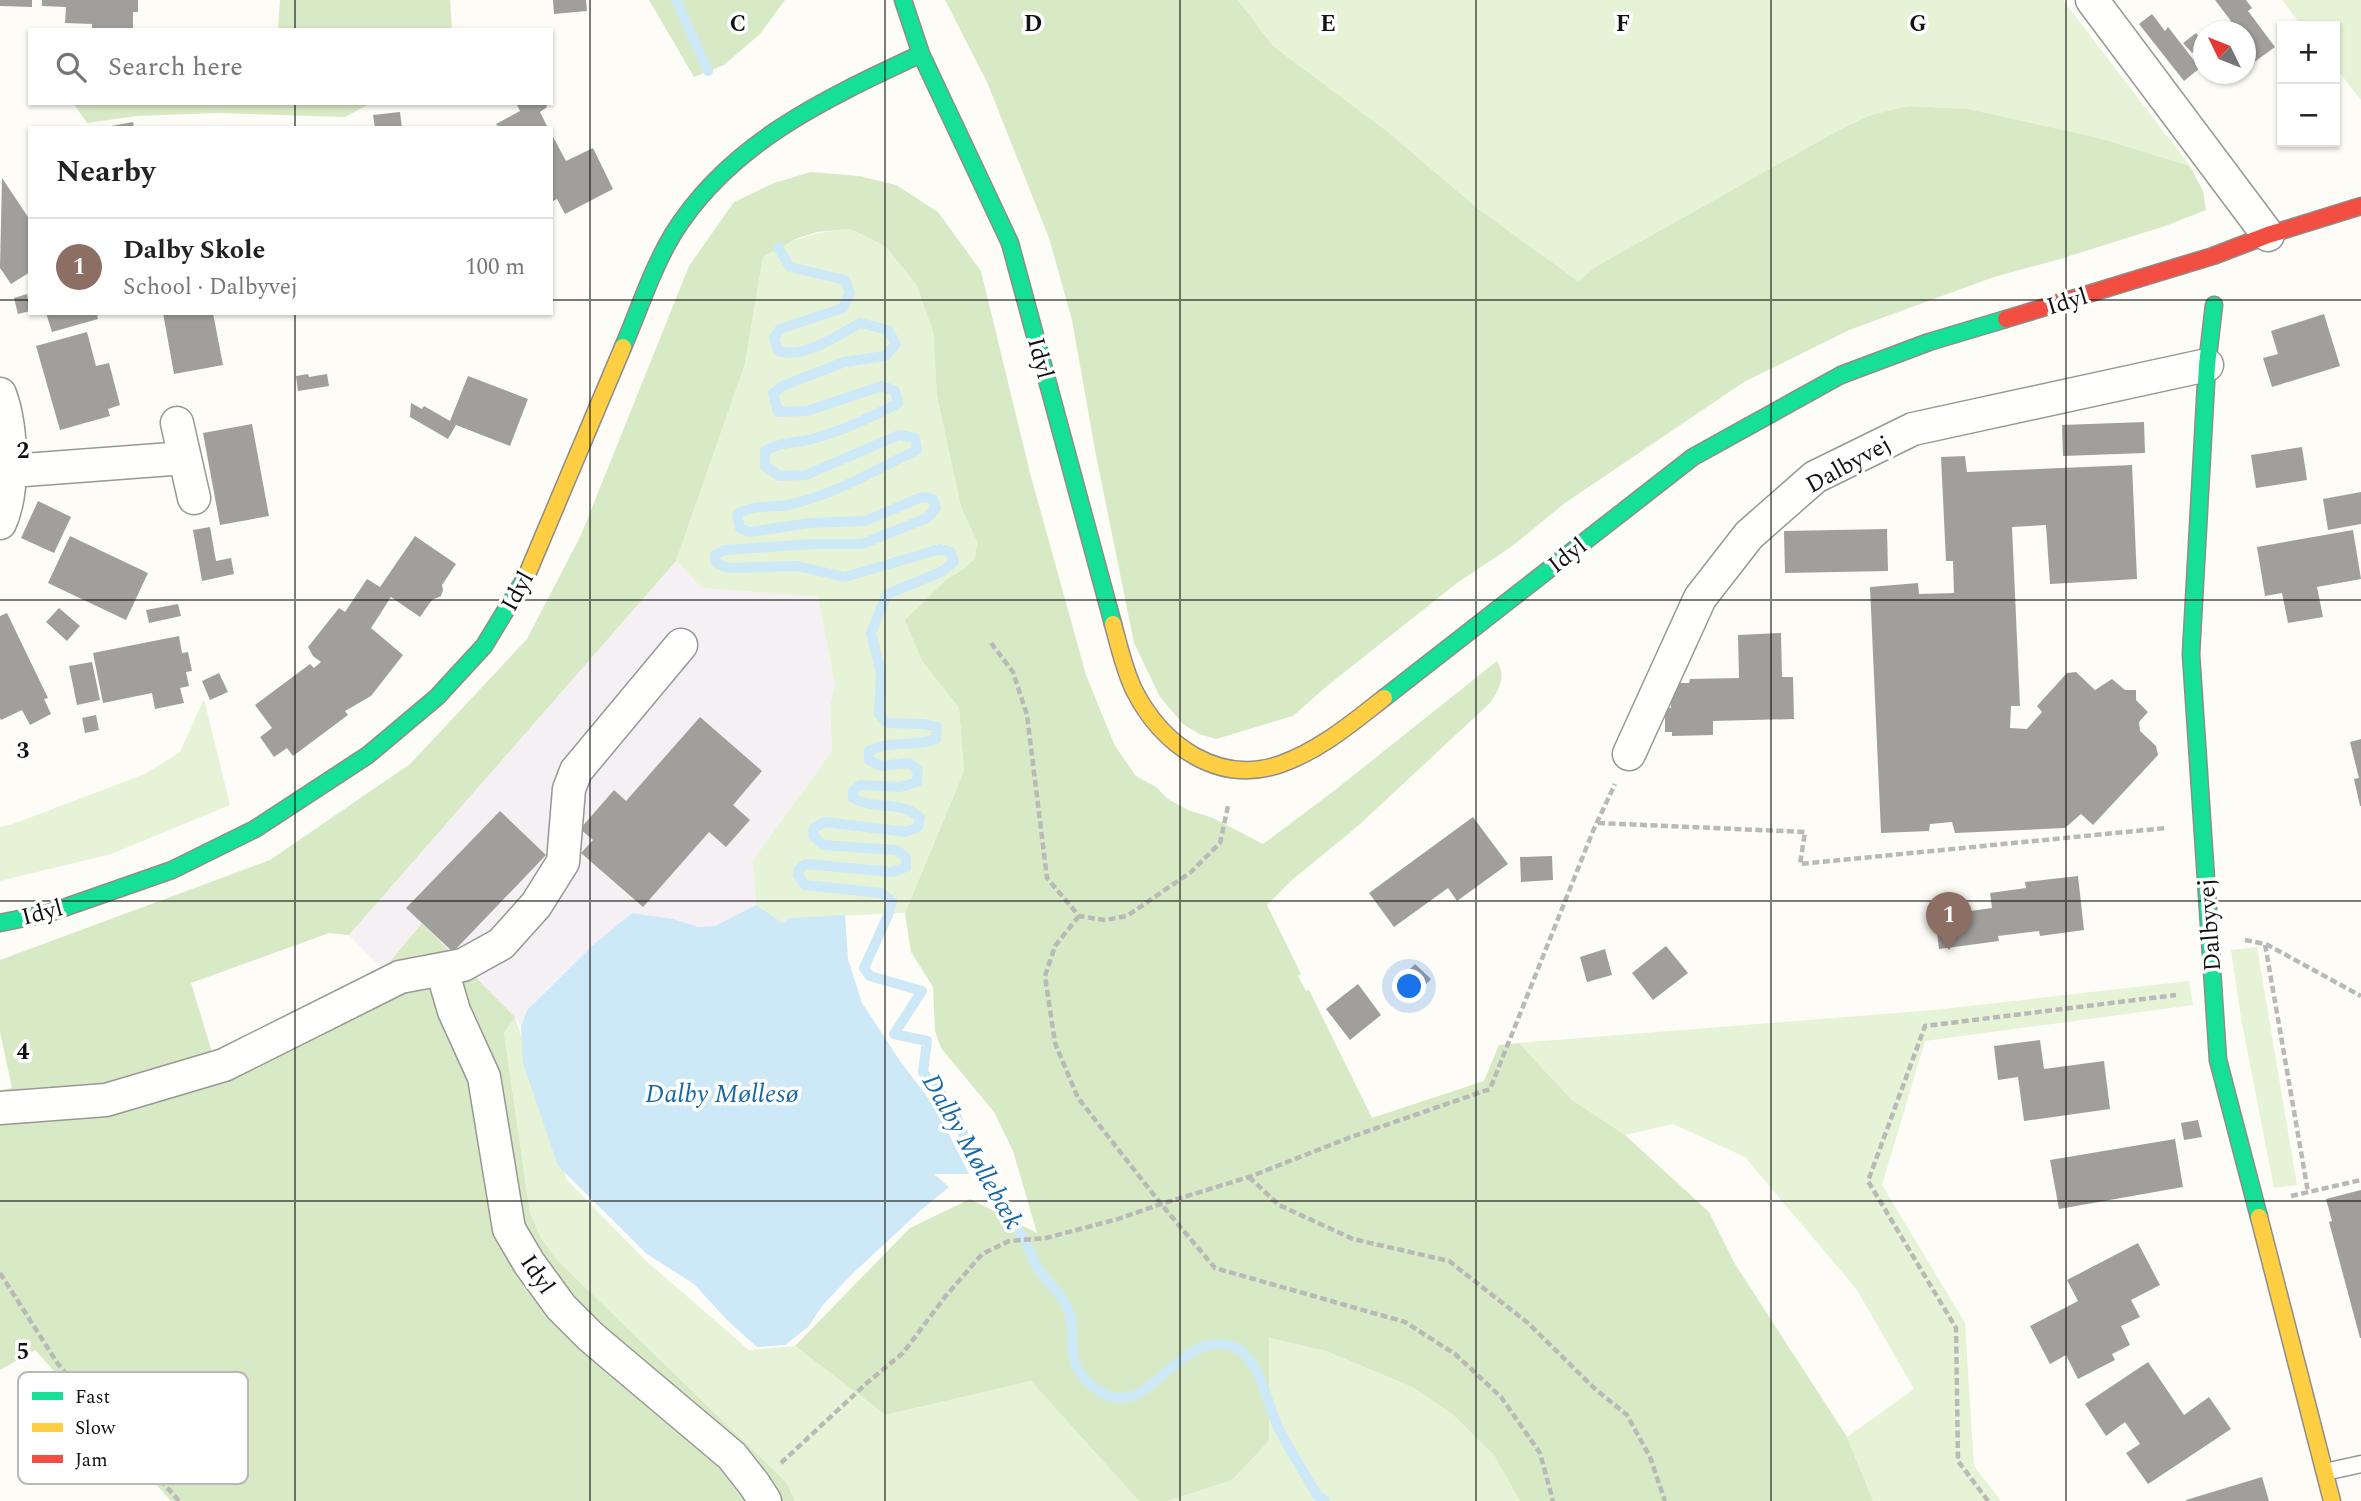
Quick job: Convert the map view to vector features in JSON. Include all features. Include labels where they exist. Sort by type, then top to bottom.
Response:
[{"type":"street","points":[[903,0],[921,54]]},
{"type":"street","points":[[2092,0],[2268,234]]},
{"type":"street","name":"Idyl","points":[[0,923],[49,913],[172,870],[255,829],[368,755],[437,697],[484,646],[524,582],[651,281],[674,233],[701,195],[727,167],[774,129],[837,93],[921,54],[1010,243],[1115,631],[1135,691],[1158,727],[1180,751],[1204,762],[1235,771],[1263,769],[1302,755],[1335,736],[1693,457],[1841,375],[1929,342],[2213,256],[2268,234],[2361,206]]},
{"type":"street","name":"Dalbyvej","points":[[2214,304],[2207,365],[2191,654],[2218,1060],[2332,1501]]},
{"type":"street","name":"Dalbyvej","points":[[1629,754],[1700,598],[1749,535],[1815,477],[1913,429],[2207,365]]},
{"type":"street","points":[[0,394],[4,404],[12,471],[0,523]]},
{"type":"street","points":[[177,423],[194,498]]},
{"type":"street","points":[[12,471],[185,458]]},
{"type":"street","points":[[0,1108],[106,1100],[224,1065],[400,977],[463,964],[501,944],[536,905],[562,862],[569,789],[576,771],[681,645]]},
{"type":"street","name":"Idyl","points":[[442,970],[454,1011],[484,1077],[509,1229],[561,1307],[732,1456],[760,1492]]},
{"type":"lane","points":[[2325,1472],[2361,1464]]},
{"type":"path","points":[[991,643],[1013,672],[1027,715],[1047,878],[1080,916],[1105,920],[1127,916],[1191,872],[1220,843],[1235,771]]},
{"type":"path","points":[[760,1492],[787,1458],[903,1353],[945,1297],[982,1254],[1009,1241],[1046,1238],[1118,1219],[1249,1177],[1352,1137],[1490,1089],[1598,823],[1629,754]]},
{"type":"path","points":[[1598,823],[1804,832],[1800,864],[2202,824]]},
{"type":"path","points":[[1080,916],[1055,946],[1045,976],[1055,1042],[1078,1098],[1160,1204],[1215,1268],[1405,1322],[1455,1354],[1501,1397],[1540,1453],[1553,1501]]},
{"type":"path","points":[[2210,940],[2235,939],[2265,944],[2361,996]]},
{"type":"path","points":[[2265,944],[2308,1192]]},
{"type":"path","points":[[1988,1501],[1958,1461],[1956,1328],[1868,1181],[1924,1027],[2213,990]]},
{"type":"path","points":[[1249,1177],[1279,1205],[1353,1239],[1449,1261],[1528,1323],[1594,1388],[1627,1415],[1650,1457],[1665,1501]]},
{"type":"path","points":[[2256,1204],[2361,1180]]},
{"type":"path","points":[[0,1273],[65,1372]]},
{"type":"path","points":[[164,1484],[179,1501]]},
{"type":"shaded area","points":[[676,561],[702,588],[818,597],[835,685],[830,705],[832,751],[753,860],[756,905],[715,926],[699,927],[673,919],[632,913],[593,945],[545,991],[527,1010],[521,1027],[515,1017],[422,923],[383,970],[349,935]]},
{"type":"green space","points":[[280,0],[450,0],[452,28],[278,28]]},
{"type":"green space","points":[[649,0],[785,0],[760,34],[724,65],[694,77]]},
{"type":"green space","points":[[945,0],[1238,0],[1273,46],[1388,132],[1477,208],[1578,281],[1597,266],[1837,131],[1871,115],[1909,106],[1968,109],[2099,138],[2190,166],[2203,191],[2206,210],[2165,226],[1994,277],[1849,330],[1744,382],[1565,503],[1511,547],[1457,583],[1293,716],[1216,739],[1199,734],[1183,724],[1160,697],[1134,643],[1072,320],[1049,238],[987,82]]},
{"type":"green space","points":[[1238,0],[2063,0],[2190,166],[2099,138],[1968,109],[1909,106],[1837,131],[1597,266],[1578,281],[1477,208],[1388,132],[1273,46]]},
{"type":"green space","points":[[2282,0],[2361,0],[2361,100],[2340,73],[2340,21],[2298,21]]},
{"type":"green space","points":[[74,105],[367,105],[345,117],[217,113],[137,116],[87,123]]},
{"type":"green space","points":[[811,172],[859,176],[896,185],[938,212],[981,271],[1030,473],[1086,675],[1115,746],[1136,776],[1156,787],[1168,799],[1263,844],[1497,661],[1501,682],[1491,702],[1359,825],[1292,880],[1267,905],[1301,974],[1298,976],[1306,991],[1309,990],[1372,1118],[1484,1081],[1499,1045],[1519,1043],[1572,1100],[1625,1135],[1709,1212],[1735,1264],[1847,1437],[1873,1501],[1520,1501],[1494,1455],[1452,1414],[1412,1387],[1326,1351],[1269,1338],[1269,1441],[1232,1480],[1168,1501],[1139,1501],[1031,1381],[886,1415],[795,1346],[910,1228],[970,1199],[1037,1233],[1013,1151],[994,1112],[941,1048],[935,1031],[933,987],[911,952],[905,913],[964,771],[959,708],[922,661],[905,620],[947,579],[975,558],[977,542],[961,507],[937,396],[933,331],[916,284],[885,246],[850,229],[817,232],[798,238],[763,257],[745,364],[676,561],[349,935],[329,933],[191,983],[212,1052],[383,970],[422,923],[515,1017],[504,1033],[530,1213],[541,1238],[556,1259],[786,1482],[795,1501],[171,1501],[156,1484],[248,1484],[248,1372],[55,1372],[35,1350],[0,1370],[0,1090],[12,1088],[0,1032],[0,960],[270,860],[410,764],[527,639],[581,535],[689,266],[734,202],[774,183]]},
{"type":"green space","points":[[850,229],[885,246],[916,284],[933,331],[937,396],[961,507],[977,542],[975,558],[947,579],[906,620],[922,661],[959,708],[964,771],[905,913],[789,918],[783,923],[756,905],[753,860],[832,751],[830,705],[835,685],[818,597],[702,588],[676,561],[745,364],[763,257],[805,237]]},
{"type":"green space","points":[[204,699],[230,805],[111,854],[0,881],[0,827],[145,774],[180,752]]},
{"type":"green space","points":[[2257,947],[2297,1185],[2274,1188],[2241,1018],[2231,950]]},
{"type":"green space","points":[[2189,981],[2193,1005],[1925,1041],[1882,1185],[1965,1323],[1974,1466],[2001,1501],[1873,1501],[1847,1437],[1914,1389],[1857,1290],[1745,1157],[1673,1124],[1625,1135],[1572,1100],[1519,1043],[1934,1010]]},
{"type":"green space","points":[[515,1017],[567,1180],[645,1260],[749,1350],[795,1346],[887,1415],[1031,1381],[1139,1501],[795,1501],[786,1482],[556,1259],[541,1238],[530,1213],[504,1032]]},
{"type":"green space","points":[[1268,1338],[1326,1351],[1412,1387],[1452,1414],[1494,1455],[1520,1501],[1168,1501],[1232,1480],[1269,1441]]},
{"type":"water","name":"Dalby Møllesø","points":[[756,905],[783,923],[789,918],[845,915],[848,959],[862,1003],[900,1061],[935,1107],[969,1174],[934,1174],[949,1187],[851,1275],[822,1306],[808,1327],[785,1345],[757,1347],[727,1320],[694,1284],[647,1254],[558,1166],[523,1063],[521,1027],[527,1010],[593,945],[632,913],[673,919],[699,927],[715,926]]},
{"type":"building","points":[[0,0],[32,0],[32,7],[0,6]]},
{"type":"building","points":[[42,0],[138,0],[138,12],[133,12],[133,28],[92,28],[92,24],[65,23],[66,7],[42,6]]},
{"type":"building","points":[[553,0],[586,0],[587,11],[554,14]]},
{"type":"building","points":[[2215,0],[2246,0],[2252,8],[2248,11],[2256,21],[2231,21]]},
{"type":"building","points":[[2152,14],[2165,31],[2168,27],[2193,59],[2193,74],[2184,81],[2139,24]]},
{"type":"building","points":[[2256,22],[2275,47],[2256,61]]},
{"type":"building","points":[[2193,35],[2193,52],[2192,53],[2183,43]]},
{"type":"building","points":[[517,105],[546,105],[540,112],[547,126],[496,124],[520,111]]},
{"type":"building","points":[[400,112],[402,126],[375,126],[373,115]]},
{"type":"building","points":[[133,122],[134,126],[111,126]]},
{"type":"building","points":[[553,137],[566,161],[593,148],[613,189],[565,214],[557,199],[553,201]]},
{"type":"building","points":[[2,178],[28,217],[28,273],[11,284],[0,268]]},
{"type":"building","points":[[27,294],[28,312],[18,314],[14,298]]},
{"type":"building","points":[[2324,314],[2340,366],[2272,387],[2263,358],[2278,354],[2271,331]]},
{"type":"building","points":[[47,315],[97,315],[98,319],[52,332]]},
{"type":"building","points":[[163,315],[213,315],[223,365],[174,374]]},
{"type":"building","points":[[87,332],[96,366],[109,363],[120,405],[108,409],[110,416],[60,430],[36,346]]},
{"type":"building","points":[[308,374],[309,377],[327,374],[329,386],[298,391],[296,376]]},
{"type":"building","points":[[468,376],[528,399],[510,446],[456,425],[448,439],[410,417],[411,403],[422,409],[424,406],[450,421]]},
{"type":"building","points":[[2144,422],[2145,453],[2063,456],[2062,425]]},
{"type":"building","points":[[252,424],[269,516],[220,525],[203,433]]},
{"type":"building","points":[[2302,447],[2307,480],[2256,488],[2251,455]]},
{"type":"building","points":[[1965,456],[1967,472],[2132,465],[2137,579],[2050,584],[2046,525],[2012,527],[2020,706],[2011,706],[2010,728],[2027,729],[2042,712],[2037,706],[2067,673],[2076,672],[2095,690],[2112,679],[2125,690],[2136,690],[2136,700],[2148,712],[2139,722],[2140,731],[2156,746],[2158,755],[2093,825],[2081,814],[2065,828],[1955,833],[1952,822],[1930,824],[1929,831],[1881,833],[1870,587],[1918,583],[1919,594],[1954,593],[1953,561],[1946,561],[1941,457]]},
{"type":"building","points":[[2361,492],[2361,524],[2328,530],[2323,499]]},
{"type":"building","points":[[38,501],[71,517],[54,553],[21,538]]},
{"type":"building","points":[[210,527],[216,561],[231,558],[234,574],[202,581],[193,530]]},
{"type":"building","points":[[1887,529],[1888,571],[1785,573],[1784,531]]},
{"type":"building","points":[[2353,530],[2361,579],[2317,587],[2323,617],[2288,623],[2282,593],[2265,596],[2257,547]]},
{"type":"building","points":[[70,536],[148,573],[126,620],[48,583]]},
{"type":"building","points":[[415,536],[456,564],[442,585],[441,596],[432,600],[420,617],[391,597],[371,628],[403,655],[371,696],[345,711],[348,715],[293,756],[287,748],[274,757],[260,737],[272,728],[255,705],[310,664],[314,668],[321,662],[313,656],[308,647],[339,608],[345,612],[367,579],[380,587]]},
{"type":"building","points":[[178,604],[181,616],[149,623],[146,610]]},
{"type":"building","points":[[59,608],[80,626],[67,641],[46,622]]},
{"type":"building","points":[[7,613],[48,698],[44,699],[51,714],[30,725],[22,710],[1,720],[0,718],[0,616]]},
{"type":"building","points":[[1781,633],[1782,677],[1793,677],[1794,719],[1713,721],[1713,735],[1672,736],[1672,732],[1665,732],[1665,708],[1671,708],[1671,683],[1689,683],[1690,679],[1739,678],[1738,635]]},
{"type":"building","points":[[179,636],[182,653],[188,652],[192,671],[186,672],[189,686],[180,688],[184,703],[155,709],[152,693],[103,703],[93,653]]},
{"type":"building","points":[[92,662],[100,700],[77,705],[69,666]]},
{"type":"building","points":[[219,673],[228,692],[210,700],[202,681]]},
{"type":"building","points":[[96,715],[99,730],[85,733],[82,718]]},
{"type":"building","points":[[700,717],[762,771],[733,805],[750,820],[726,847],[709,832],[643,907],[581,853],[593,840],[580,829],[614,790],[626,801]]},
{"type":"building","points":[[2361,739],[2360,806],[2354,779],[2359,778],[2350,742]]},
{"type":"building","points":[[500,811],[546,855],[453,952],[406,908]]},
{"type":"building","points":[[1473,817],[1508,864],[1457,901],[1448,888],[1394,927],[1369,893]]},
{"type":"building","points":[[1552,856],[1553,880],[1521,882],[1520,857]]},
{"type":"building","points":[[2078,876],[2084,930],[2040,936],[2039,931],[1998,936],[1999,941],[1939,949],[1935,916],[1992,908],[1990,893],[2026,888],[2025,882]]},
{"type":"building","points":[[1666,946],[1688,973],[1653,1000],[1632,973]]},
{"type":"building","points":[[1605,949],[1612,975],[1587,982],[1580,957]]},
{"type":"building","points":[[1415,964],[1431,979],[1422,988],[1406,973]]},
{"type":"building","points":[[1358,984],[1381,1015],[1350,1040],[1326,1009]]},
{"type":"building","points":[[2040,1040],[2044,1069],[2104,1061],[2110,1109],[2024,1121],[2018,1077],[1998,1080],[1994,1046]]},
{"type":"building","points":[[2198,1120],[2202,1137],[2184,1140],[2181,1123]]},
{"type":"building","points":[[2175,1139],[2183,1187],[2059,1209],[2050,1160]]},
{"type":"building","points":[[2361,1190],[2360,1338],[2329,1222],[2332,1221],[2326,1199]]},
{"type":"building","points":[[2138,1243],[2160,1285],[2131,1300],[2140,1317],[2121,1326],[2130,1345],[2112,1354],[2115,1360],[2078,1379],[2066,1355],[2050,1364],[2030,1326],[2078,1301],[2067,1280]]},
{"type":"building","points":[[2148,1362],[2184,1415],[2209,1397],[2231,1429],[2148,1484],[2126,1453],[2140,1444],[2125,1422],[2106,1436],[2085,1404]]},
{"type":"building","points":[[2262,1477],[2269,1501],[2186,1501],[2186,1500]]},
{"type":"waterway","name":"Dalby Møllebæk","points":[[676,0],[708,71]]},
{"type":"waterway","name":"Dalby Møllebæk","points":[[778,247],[790,267],[845,280],[850,293],[843,308],[780,329],[774,338],[778,351],[788,353],[809,349],[860,323],[888,330],[896,344],[885,356],[844,362],[783,386],[773,393],[778,412],[807,411],[882,386],[895,391],[898,403],[835,432],[771,448],[765,451],[765,466],[780,476],[806,475],[899,435],[915,438],[917,450],[822,495],[788,505],[742,512],[737,515],[740,528],[749,532],[810,523],[865,521],[922,497],[933,499],[936,508],[927,518],[862,544],[813,544],[724,550],[715,555],[716,563],[728,568],[797,566],[845,577],[940,549],[951,552],[954,562],[941,572],[887,594],[871,633],[881,673],[879,714],[887,723],[937,727],[936,739],[885,746],[869,751],[869,760],[881,766],[909,763],[918,770],[917,782],[900,787],[860,785],[853,791],[853,798],[912,812],[920,818],[918,827],[906,832],[825,822],[814,828],[813,836],[823,845],[896,850],[906,857],[906,867],[892,872],[806,864],[799,869],[798,875],[805,885],[881,893],[892,901],[864,968],[870,976],[922,991],[894,1034],[927,1041],[923,1072],[954,1112],[979,1172],[1018,1230],[1037,1267],[1066,1305],[1072,1325],[1075,1363],[1080,1373],[1107,1396],[1124,1398],[1139,1393],[1183,1358],[1199,1349],[1216,1344],[1231,1346],[1243,1352],[1259,1376],[1284,1439],[1317,1495],[1325,1501]]},
{"type":"traffic: fast","points":[[903,0],[921,54],[1010,243],[1113,624]]},
{"type":"traffic: fast","points":[[623,347],[665,247],[696,202],[723,173],[752,148],[816,106],[921,54]]},
{"type":"traffic: fast","points":[[2214,305],[2207,365],[2191,654],[2218,1060],[2259,1217]]},
{"type":"traffic: fast","points":[[1384,698],[1693,457],[1841,375],[1929,342],[2006,319]]},
{"type":"traffic: fast","points":[[0,923],[49,913],[172,870],[255,829],[368,755],[437,697],[484,646],[526,577]]},
{"type":"traffic: slow","points":[[526,577],[623,347]]},
{"type":"traffic: slow","points":[[1113,624],[1127,674],[1146,710],[1176,743],[1194,756],[1214,765],[1258,769],[1281,764],[1322,744],[1384,698]]},
{"type":"traffic: slow","points":[[2259,1217],[2332,1501]]},
{"type":"traffic: jam","points":[[2006,319],[2213,256],[2268,235],[2361,206]]},
{"type":"place","name":"Dalby Skole","points":[[1949,950]]}]
